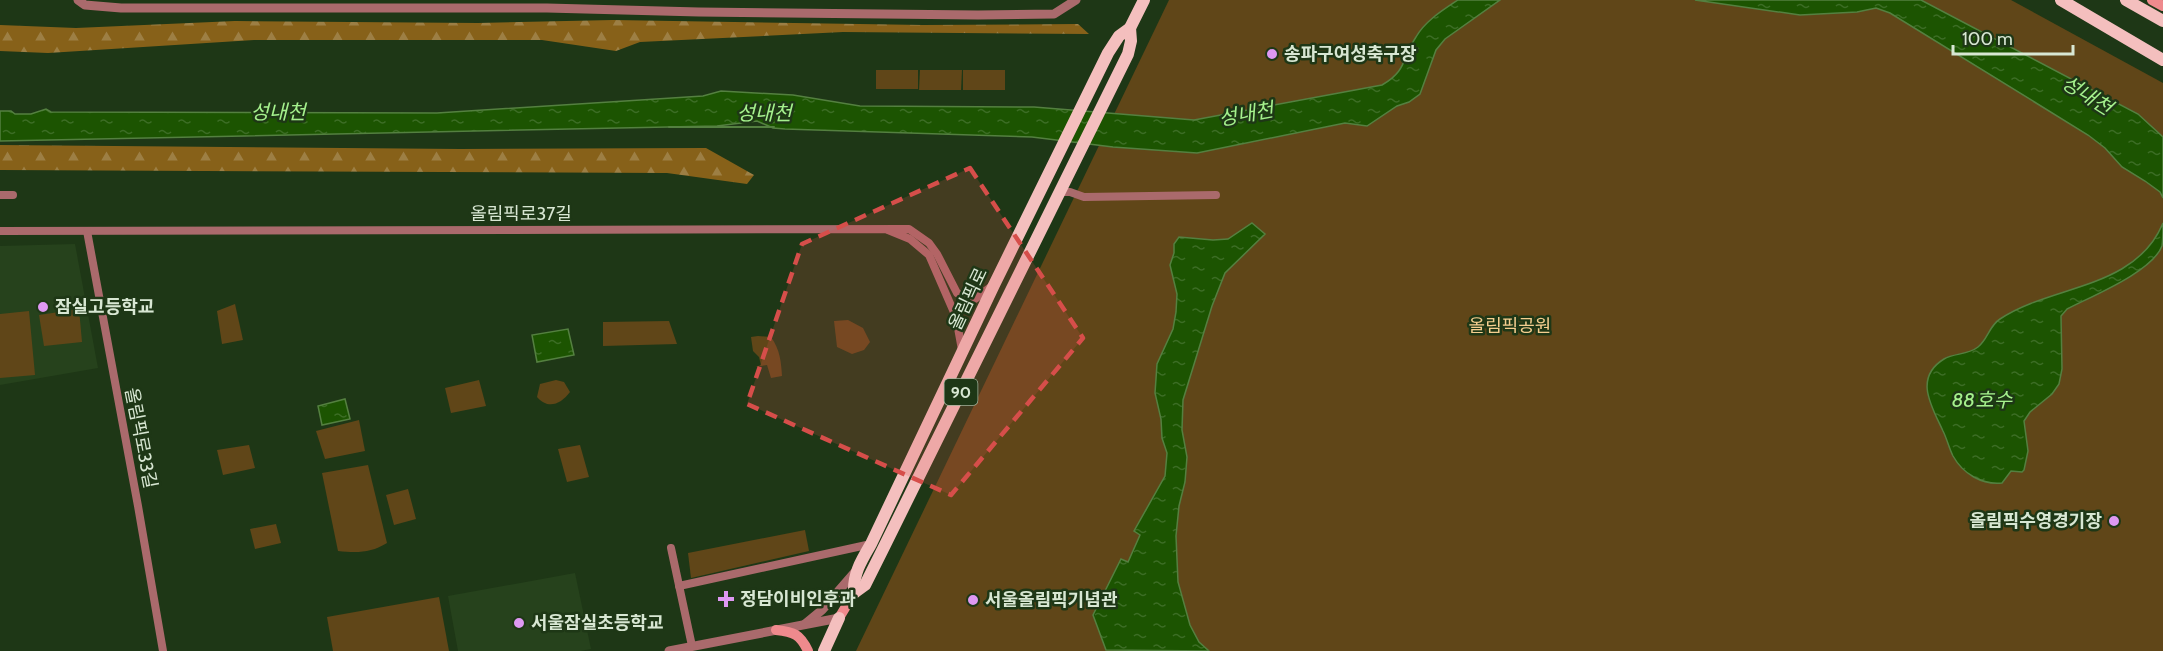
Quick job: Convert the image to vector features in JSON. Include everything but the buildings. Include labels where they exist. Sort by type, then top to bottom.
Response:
[{"type":"main road","name":"올림픽로","points":[[854,594],[855,572],[871,544],[994,285],[1108,53],[1119,36],[1130,28],[1144,0]]},
{"type":"main road","points":[[2061,0],[2163,60]]},
{"type":"main road","points":[[2126,0],[2163,21]]},
{"type":"main road","points":[[2152,0],[2163,6]]},
{"type":"main road","name":"올림픽로","points":[[824,651],[839,618],[854,594],[865,585],[1128,54],[1131,41],[1130,28]]},
{"type":"main road","points":[[776,630],[794,632],[808,651]]},
{"type":"street","points":[[536,0],[547,8]]},
{"type":"street","points":[[81,2],[121,8],[500,4],[547,8],[699,12],[978,15],[1053,14],[1076,0]]},
{"type":"street","points":[[1061,190],[1084,197],[1216,195]]},
{"type":"street","points":[[0,195],[13,195]]},
{"type":"street","points":[[884,229],[909,229],[929,243],[957,293],[965,298],[975,298],[994,285]]},
{"type":"street","name":"올림픽로37길","points":[[0,231],[884,229],[910,239],[929,255],[956,317],[963,353]]},
{"type":"street","name":"올림픽로33길","points":[[87,231],[163,651]]},
{"type":"street","points":[[679,586],[871,544]]},
{"type":"street","points":[[671,548],[692,646]]},
{"type":"street","points":[[805,624],[822,610],[855,572]]},
{"type":"street","points":[[669,651],[839,618]]},
{"type":"highlighted area","points":[[970,168],[1083,338],[951,495],[747,404],[802,244]]},
{"type":"shaded area","name":"잠실고등학교","points":[[75,244],[98,368],[0,385],[0,246]]},
{"type":"shaded area","name":"서울잠실초등학교","points":[[575,573],[591,649],[580,651],[458,651],[448,596]]},
{"type":"green space","name":"올림픽공원","points":[[1169,0],[2011,0],[2163,83],[2163,651],[856,651]]},
{"type":"green space","points":[[613,20],[923,25],[1078,24],[1089,34],[843,32],[640,42],[616,51],[542,40],[254,40],[48,53],[0,51],[0,25],[76,28],[235,21],[478,23]]},
{"type":"green space","points":[[876,70],[918,70],[918,89],[876,89]]},
{"type":"green space","points":[[920,70],[962,70],[961,90],[919,90]]},
{"type":"green space","points":[[963,70],[1005,70],[1005,90],[963,90]]},
{"type":"green space","points":[[0,145],[460,149],[706,148],[754,175],[747,184],[667,173],[0,170]]},
{"type":"green space","points":[[235,304],[243,340],[222,344],[217,311]]},
{"type":"green space","points":[[79,309],[82,342],[44,346],[39,315]]},
{"type":"green space","points":[[29,311],[35,375],[0,378],[0,314]]},
{"type":"green space","points":[[848,320],[863,328],[870,342],[864,350],[852,354],[837,347],[834,321]]},
{"type":"green space","points":[[669,321],[677,344],[603,346],[603,322]]},
{"type":"green space","points":[[751,337],[771,337],[774,342],[780,356],[782,376],[771,378],[767,365],[755,367],[761,365],[759,357],[753,351]]},
{"type":"green space","points":[[479,380],[486,406],[451,413],[445,388]]},
{"type":"green space","points":[[556,380],[564,382],[570,392],[563,400],[554,404],[541,401],[537,397],[540,384]]},
{"type":"green space","points":[[359,420],[365,451],[325,459],[316,431]]},
{"type":"green space","points":[[249,445],[255,468],[223,475],[217,450]]},
{"type":"green space","points":[[580,445],[589,477],[567,482],[558,449]]},
{"type":"green space","points":[[368,465],[387,543],[364,552],[338,551],[322,473]]},
{"type":"green space","points":[[408,489],[416,519],[394,525],[386,495]]},
{"type":"green space","points":[[276,524],[281,543],[255,549],[250,529]]},
{"type":"green space","points":[[805,530],[809,551],[691,578],[688,553]]},
{"type":"green space","points":[[439,597],[449,651],[333,651],[327,617]]},
{"type":"water","name":"성내천","points":[[1458,0],[1500,0],[1445,39],[1436,50],[1420,94],[1409,102],[1397,106],[1367,126],[1345,123],[1197,153],[1113,147],[1032,137],[785,129],[773,128],[757,121],[717,126],[0,141],[0,111],[11,111],[15,114],[31,114],[46,109],[51,112],[437,113],[703,96],[721,91],[793,95],[860,106],[1034,107],[1194,120],[1382,85],[1396,75],[1424,26]]},
{"type":"water","name":"성내천","points":[[1695,0],[1921,0],[2138,114],[2163,137],[2163,198],[2160,192],[2122,167],[2105,148],[2088,135],[1890,13],[1876,8],[1857,12],[1800,15]]},
{"type":"water","points":[[1252,223],[1265,234],[1225,273],[1212,306],[1183,400],[1182,430],[1187,457],[1176,536],[1178,582],[1190,625],[1199,642],[1209,651],[1106,650],[1093,615],[1121,559],[1128,562],[1140,535],[1134,531],[1165,476],[1167,453],[1162,438],[1161,419],[1155,393],[1157,364],[1173,329],[1176,312],[1177,294],[1170,265],[1174,244],[1179,237],[1228,239]]},
{"type":"water","name":"88호수","points":[[2163,223],[2162,246],[2156,256],[2134,274],[2067,309],[2061,316],[2062,369],[2059,384],[2052,394],[2030,412],[2024,421],[2028,451],[2024,470],[2022,472],[2011,471],[2002,483],[1980,480],[1968,473],[1953,456],[1930,403],[1927,384],[1929,375],[1935,367],[1948,357],[1978,347],[1996,322],[2021,308],[2113,274],[2133,261],[2150,245]]},
{"type":"water","points":[[568,329],[574,355],[537,362],[532,335]]},
{"type":"water","points":[[345,399],[350,419],[322,425],[318,406]]},
{"type":"waterway","name":"성내천","points":[[669,127],[774,127]]},
{"type":"place","name":"송파구여성축구장","points":[[1272,54]]},
{"type":"place","name":"잠실고등학교","points":[[43,307]]},
{"type":"place","name":"올림픽수영경기장","points":[[2114,521]]},
{"type":"place","name":"정담이비인후과","points":[[726,599]]},
{"type":"place","name":"서울올림픽기념관","points":[[973,600]]},
{"type":"place","name":"서울잠실초등학교","points":[[519,623]]}]
